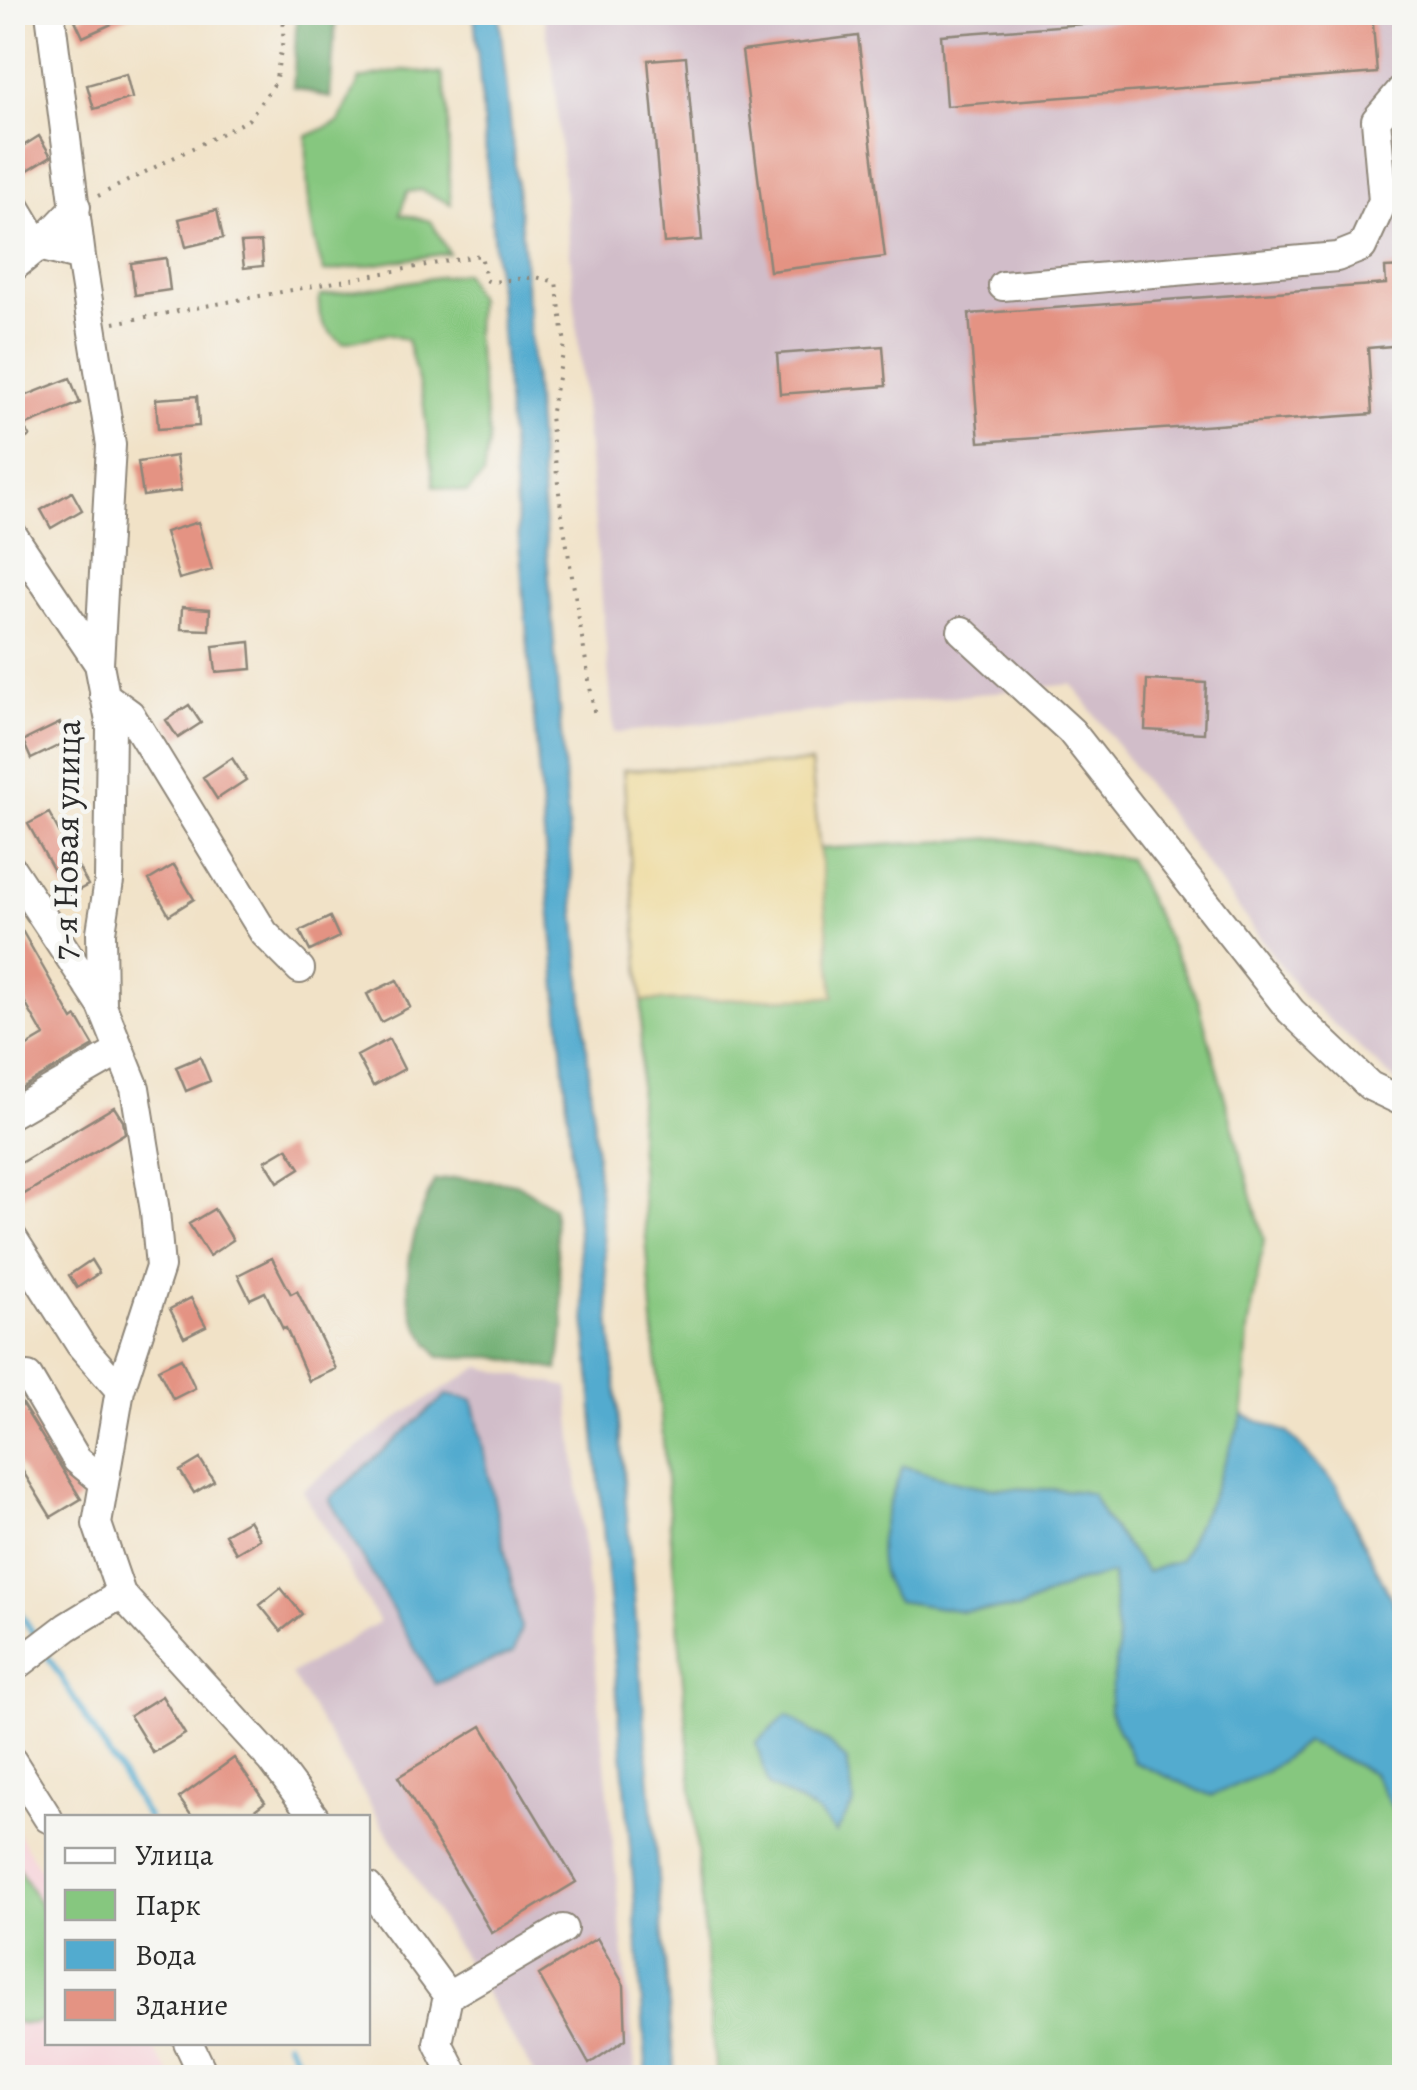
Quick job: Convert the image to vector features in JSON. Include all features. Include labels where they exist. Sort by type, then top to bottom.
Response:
[{"type":"street","name":"7-я Новая улица","points":[[50,12],[81,257],[111,445],[99,664],[110,727],[102,1006],[135,1088],[160,1266],[120,1390],[97,1524],[122,1594]]},
{"type":"street","points":[[1003,286],[1337,257],[1362,247],[1383,201],[1376,120],[1404,87]]},
{"type":"street","points":[[12,200],[39,246],[81,257]]},
{"type":"street","points":[[12,268],[76,207]]},
{"type":"street","points":[[12,534],[99,664]]},
{"type":"street","points":[[962,631],[1070,731],[1291,1011],[1370,1086],[1404,1102]]},
{"type":"street","points":[[104,695],[130,714],[264,933],[300,969]]},
{"type":"street","points":[[12,870],[102,1006]]},
{"type":"street","points":[[12,1113],[120,1051]]},
{"type":"street","points":[[12,1237],[80,1344],[120,1390]]},
{"type":"street","points":[[28,1377],[77,1460],[104,1482]]},
{"type":"street","points":[[14,1668],[67,1627],[122,1594],[272,1760],[313,1815]]},
{"type":"street","points":[[12,1760],[46,1815]]},
{"type":"street","points":[[370,1891],[448,1996]]},
{"type":"street","points":[[456,2078],[438,2044],[448,1996],[563,1929]]},
{"type":"street","points":[[189,2045],[205,2078]]},
{"type":"path","points":[[76,207],[248,120],[275,83],[284,12]]},
{"type":"path","points":[[92,327],[482,256],[486,280],[536,277],[556,282],[564,344],[550,416],[594,716]]},
{"type":"shaded area","points":[[543,13],[1404,13],[1404,1089],[1304,997],[1072,684],[614,733],[553,68]]},
{"type":"shaded area","points":[[480,1367],[568,1387],[636,2077],[536,2077],[291,1674],[379,1622],[302,1490],[406,1412]]},
{"type":"shaded area","points":[[12,1824],[45,1877],[45,2045],[151,2045],[172,2077],[13,2077]]},
{"type":"green space","points":[[297,12],[336,13],[330,98],[293,87]]},
{"type":"green space","points":[[404,70],[442,74],[451,204],[421,190],[407,192],[400,214],[431,221],[449,253],[324,272],[309,205],[307,136],[339,122],[360,79]]},
{"type":"green space","points":[[464,273],[477,299],[475,334],[489,437],[483,476],[467,493],[434,486],[423,399],[407,340],[387,334],[343,343],[323,323],[319,311],[320,296]]},
{"type":"green space","points":[[999,838],[1128,859],[1198,1000],[1264,1240],[1248,1330],[1243,1416],[1181,1560],[1148,1573],[1105,1519],[1092,1494],[985,1487],[904,1466],[962,1611],[1019,1609],[1071,1584],[1112,1574],[1118,1650],[1109,1710],[1134,1762],[1165,1774],[1266,1772],[1306,1742],[1373,1773],[1404,1829],[1404,2077],[716,2077],[638,1142],[642,1001],[833,997],[820,849]],"holes":[[[787,1716],[836,1832],[817,1812],[769,1786],[756,1743]]]},
{"type":"green space","points":[[459,1178],[516,1183],[553,1207],[564,1326],[558,1370],[494,1357],[439,1357],[418,1325],[408,1290],[415,1233],[434,1181]]},
{"type":"green space","points":[[12,1858],[45,1913],[45,2020],[13,2021]]},
{"type":"sand","points":[[811,763],[834,997],[642,1001],[623,770]]},
{"type":"water","points":[[474,13],[499,13],[523,245],[571,862],[675,2077],[647,2077]]},
{"type":"water","points":[[446,1395],[473,1400],[521,1628],[514,1652],[435,1684],[329,1499]]},
{"type":"water","points":[[1243,1415],[1288,1433],[1336,1485],[1403,1623],[1404,1829],[1373,1773],[1306,1742],[1266,1772],[1211,1796],[1134,1762],[1109,1710],[1118,1650],[1112,1574],[1071,1584],[1019,1609],[962,1611],[897,1601],[887,1585],[879,1551],[881,1534],[903,1466],[985,1487],[1092,1494],[1105,1519],[1147,1572],[1180,1560],[1211,1497]]},
{"type":"water","points":[[787,1715],[829,1743],[847,1761],[854,1803],[836,1833],[817,1812],[769,1786],[756,1743]]},
{"type":"building","points":[[91,12],[138,12],[83,37],[75,20]]},
{"type":"building","points":[[1242,12],[1372,12],[1377,73],[946,106],[941,35]]},
{"type":"building","points":[[858,36],[885,257],[770,271],[742,51]]},
{"type":"building","points":[[686,57],[702,240],[664,243],[648,60]]},
{"type":"building","points":[[126,74],[132,98],[94,109],[87,85]]},
{"type":"building","points":[[39,136],[51,156],[23,173],[12,153]]},
{"type":"building","points":[[217,210],[223,238],[186,247],[179,219]]},
{"type":"building","points":[[261,242],[263,266],[244,268],[241,243]]},
{"type":"building","points":[[166,258],[170,290],[135,295],[131,263]]},
{"type":"building","points":[[1404,267],[1404,345],[1368,348],[1372,414],[979,442],[969,314],[1386,284],[1385,268]]},
{"type":"building","points":[[883,346],[886,386],[780,394],[777,354]]},
{"type":"building","points":[[70,378],[80,403],[24,426],[30,436],[12,446],[12,401]]},
{"type":"building","points":[[197,396],[199,426],[158,429],[156,399]]},
{"type":"building","points":[[176,456],[181,491],[143,496],[138,462]]},
{"type":"building","points":[[72,492],[82,510],[51,528],[41,510]]},
{"type":"building","points":[[198,522],[212,570],[179,579],[165,532]]},
{"type":"building","points":[[182,607],[210,609],[209,630],[181,629]]},
{"type":"building","points":[[250,642],[252,669],[216,672],[213,646]]},
{"type":"building","points":[[1147,680],[1206,683],[1204,733],[1145,730]]},
{"type":"building","points":[[189,705],[201,723],[178,738],[166,720]]},
{"type":"building","points":[[60,723],[68,741],[31,759],[23,741]]},
{"type":"building","points":[[232,758],[246,780],[217,799],[203,777]]},
{"type":"building","points":[[49,813],[88,885],[68,896],[28,824]]},
{"type":"building","points":[[174,865],[194,899],[169,915],[149,880]]},
{"type":"building","points":[[12,913],[73,1020],[77,1017],[94,1046],[12,1093],[12,1055],[44,1036],[12,980]]},
{"type":"building","points":[[330,917],[339,937],[310,951],[300,931]]},
{"type":"building","points":[[397,980],[410,1007],[381,1022],[367,994]]},
{"type":"building","points":[[389,1039],[404,1069],[373,1086],[357,1056]]},
{"type":"building","points":[[200,1057],[210,1081],[186,1091],[176,1067]]},
{"type":"building","points":[[114,1107],[125,1133],[21,1196],[12,1183],[12,1168]]},
{"type":"building","points":[[287,1148],[300,1168],[278,1182],[265,1161]]},
{"type":"building","points":[[214,1209],[233,1240],[209,1256],[189,1224]]},
{"type":"building","points":[[272,1258],[291,1294],[297,1291],[336,1369],[309,1381],[265,1292],[250,1299],[238,1275]]},
{"type":"building","points":[[91,1260],[99,1273],[77,1288],[69,1275]]},
{"type":"building","points":[[191,1298],[206,1326],[184,1337],[170,1309]]},
{"type":"building","points":[[181,1358],[195,1388],[173,1399],[158,1369]]},
{"type":"building","points":[[12,1388],[81,1499],[51,1517],[12,1454]]},
{"type":"building","points":[[200,1459],[214,1481],[194,1493],[180,1471]]},
{"type":"building","points":[[249,1520],[260,1539],[236,1553],[225,1534]]},
{"type":"building","points":[[281,1588],[302,1614],[281,1631],[260,1605]]},
{"type":"building","points":[[162,1696],[185,1734],[153,1753],[130,1716]]},
{"type":"building","points":[[482,1726],[576,1882],[492,1933],[398,1777]]},
{"type":"building","points":[[234,1758],[265,1802],[248,1815],[191,1815],[179,1798]]},
{"type":"building","points":[[597,1938],[624,1985],[626,2039],[589,2064],[539,1975]]},
{"type":"waterway","points":[[12,1600],[38,1641]]},
{"type":"waterway","points":[[45,1652],[146,1815]]},
{"type":"waterway","points":[[289,2045],[309,2078]]}]
